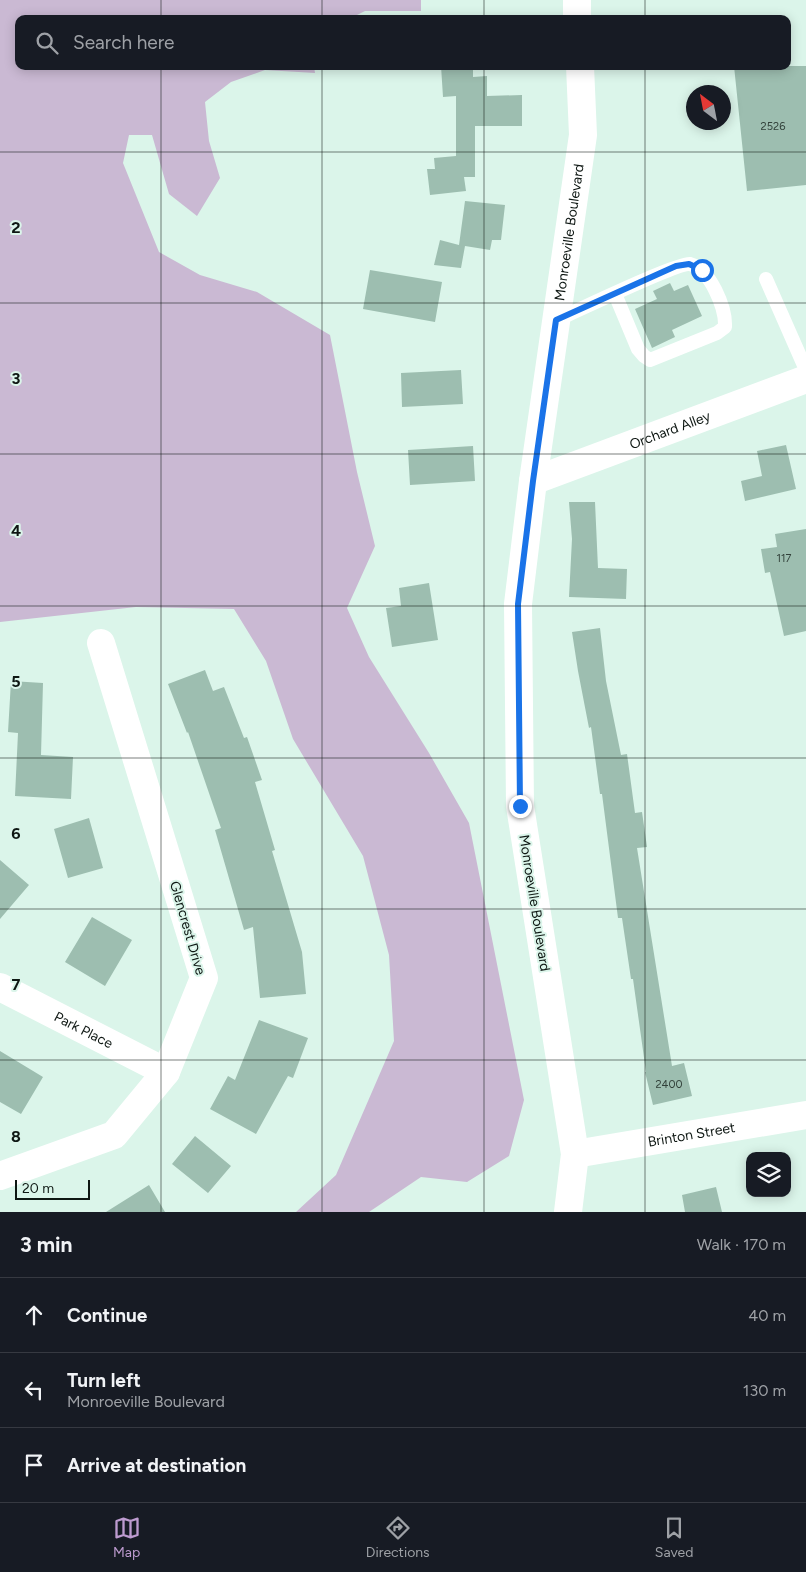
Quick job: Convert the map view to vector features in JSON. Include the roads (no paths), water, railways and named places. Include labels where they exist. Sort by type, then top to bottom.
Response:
[{"type":"street","points":[[576,0],[577,15]]},
{"type":"street","name":"Monroeville Boulevard","points":[[569,1208],[575,1154],[520,806],[518,604],[533,481],[583,135],[580,70]]},
{"type":"street","name":"Orchard Alley","points":[[533,481],[806,379]]},
{"type":"street","name":"Glencrest Drive","points":[[0,1176],[114,1136],[166,1072],[204,978],[100,643]]},
{"type":"street","name":"Park Place","points":[[0,987],[166,1072]]},
{"type":"street","name":"Brinton Street","points":[[575,1154],[806,1115]]},
{"type":"lane","points":[[556,320],[676,266],[689,264],[702,270],[712,281],[726,320],[725,327],[717,334],[650,360],[638,349],[615,294]]},
{"type":"lane","points":[[766,279],[806,370]]}]
